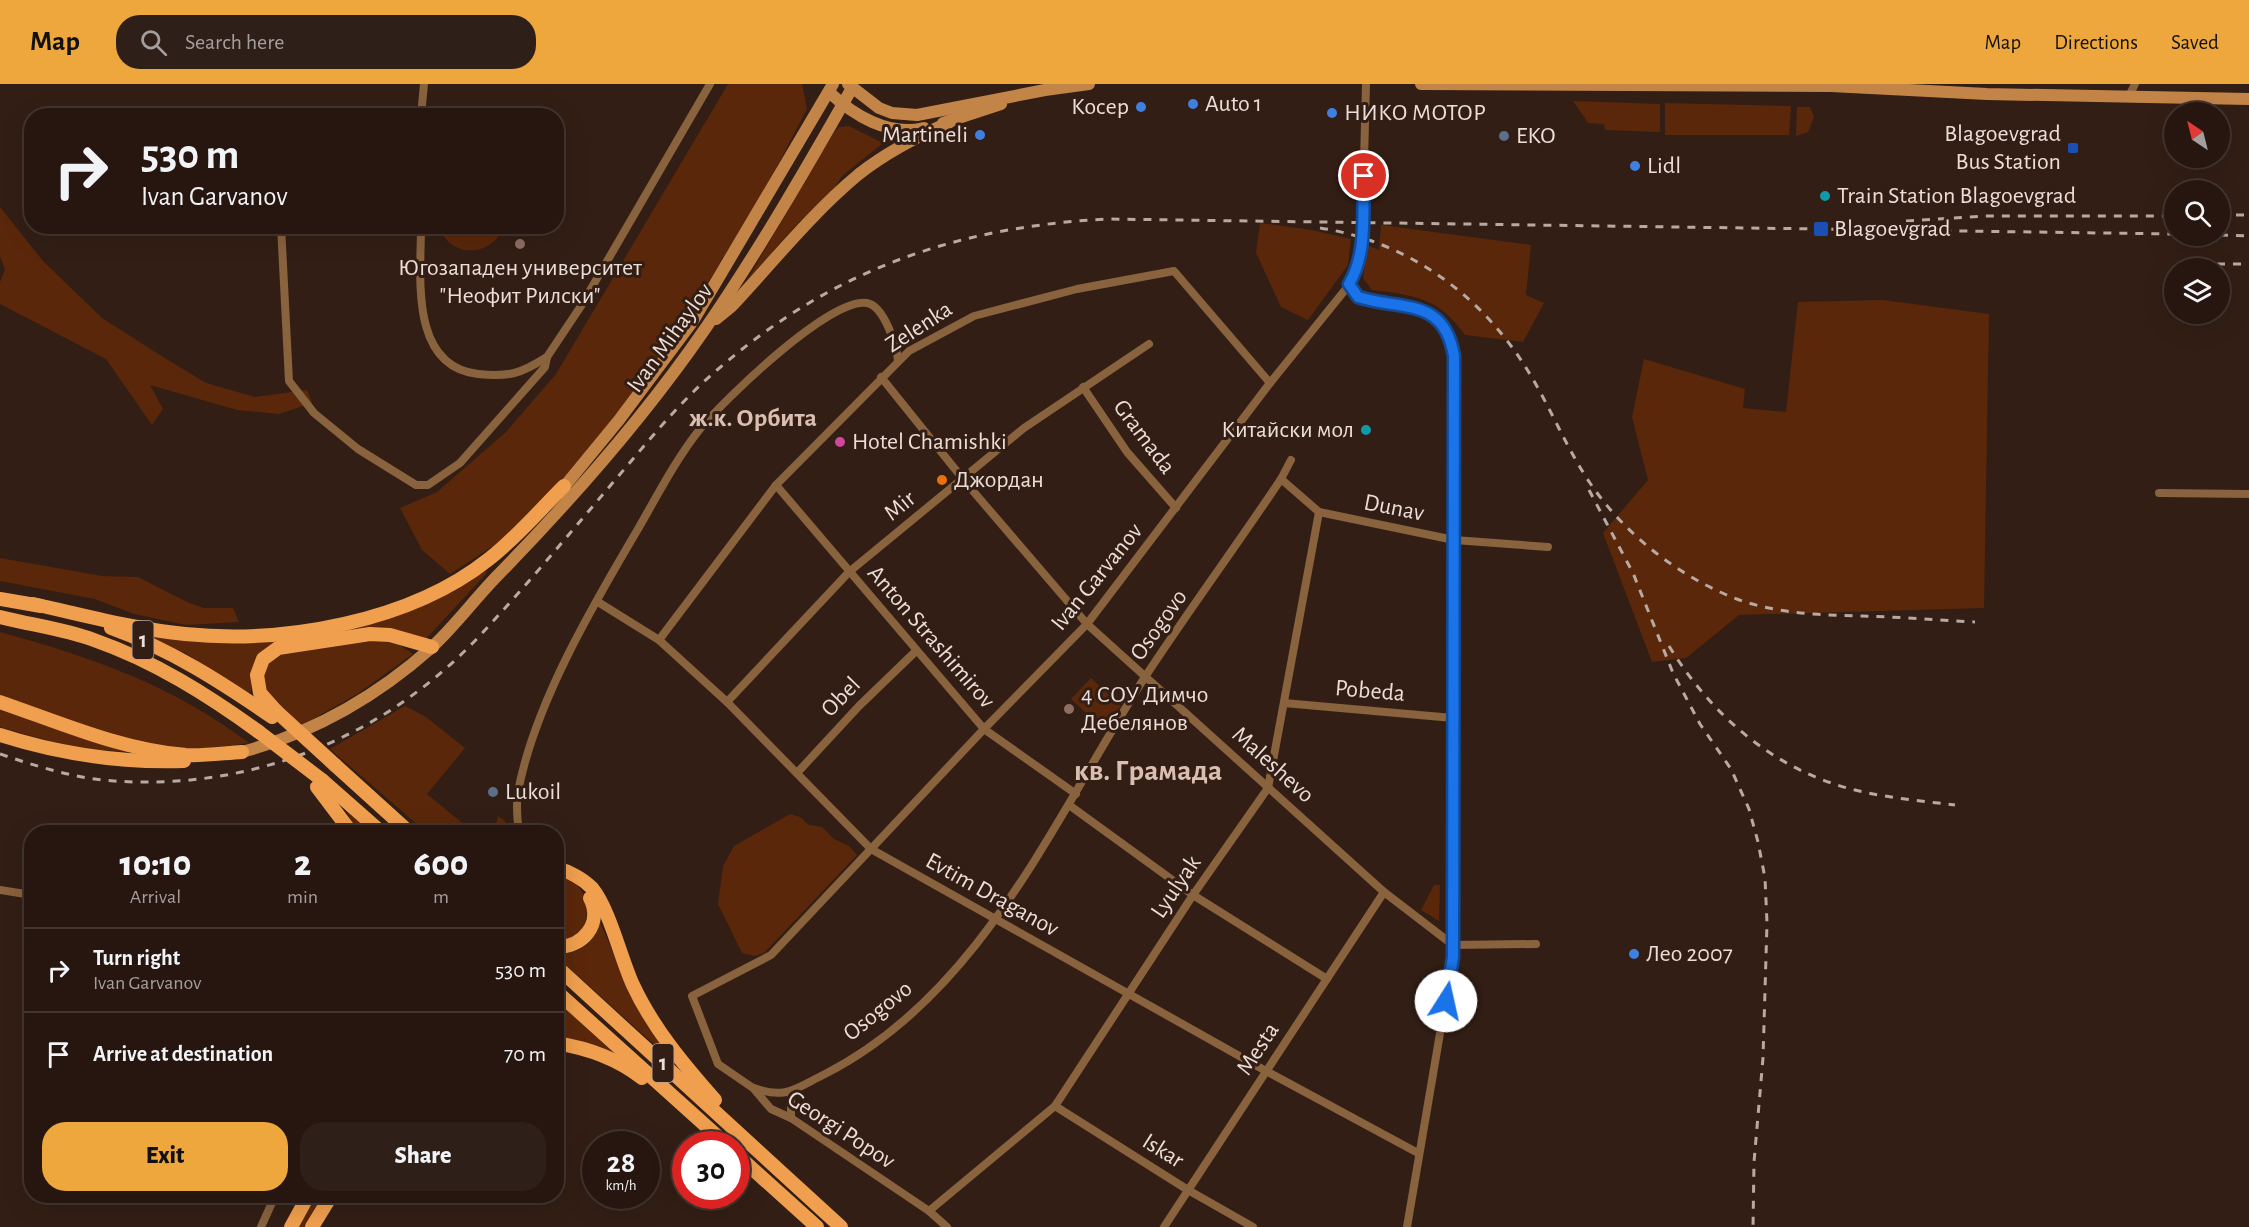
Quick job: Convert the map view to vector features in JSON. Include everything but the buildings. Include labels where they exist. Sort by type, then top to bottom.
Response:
[{"type":"main road","points":[[850,86],[879,108],[906,116],[1089,84]]},
{"type":"main road","points":[[1421,84],[1840,86],[2249,99]]},
{"type":"main road","name":"Ivan Mihaylov","points":[[242,752],[302,732],[349,707],[392,680],[432,647],[536,536],[630,429],[706,328],[842,105],[850,86]]},
{"type":"main road","points":[[831,88],[842,105],[886,128],[904,131],[950,122]]},
{"type":"main road","name":"Ivan Mihaylov","points":[[487,586],[564,486],[619,420],[693,321],[831,88]]},
{"type":"main road","points":[[706,328],[732,306],[816,216],[860,174],[914,139],[950,122],[1045,90]]},
{"type":"main road","points":[[33,604],[162,631],[219,637],[278,634],[353,622],[399,609],[447,587],[468,574],[506,544],[564,486]]},
{"type":"main road","name":"1","points":[[0,599],[33,604],[134,636],[206,673],[274,714],[401,825]]},
{"type":"main road","name":"1","points":[[0,617],[93,640],[179,680],[259,732],[372,825]]},
{"type":"main road","points":[[0,624],[93,640]]},
{"type":"main road","points":[[274,714],[260,693],[257,675],[263,659],[278,648],[369,634],[390,635],[432,647]]},
{"type":"main road","points":[[0,702],[120,743],[142,748],[188,755],[242,752]]},
{"type":"main road","points":[[0,735],[49,751],[119,759],[190,761],[242,752]]},
{"type":"main road","points":[[320,783],[347,825]]},
{"type":"main road","points":[[564,871],[579,878],[592,888],[598,898],[633,985],[654,1024],[681,1061],[769,1159]]},
{"type":"main road","points":[[564,946],[575,944],[584,938],[593,922],[592,902],[579,878]]},
{"type":"main road","name":"1","points":[[564,973],[841,1227]]},
{"type":"main road","name":"1","points":[[564,998],[711,1131]]},
{"type":"main road","points":[[564,1045],[584,1049],[626,1067],[708,1131]]},
{"type":"main road","points":[[750,1166],[817,1227]]},
{"type":"main road","points":[[291,1227],[304,1203]]},
{"type":"main road","points":[[312,1227],[327,1203]]},
{"type":"street","points":[[422,108],[424,84]]},
{"type":"street","points":[[281,234],[289,381],[314,413],[358,449],[416,485],[429,485],[460,463],[545,367],[547,357],[581,306],[710,84]]},
{"type":"street","name":"Ivan Garvanov","points":[[692,996],[771,955],[984,729],[1088,624],[1270,382],[1349,284],[1356,273],[1362,238],[1366,84]]},
{"type":"street","points":[[2129,96],[2135,84]]},
{"type":"street","points":[[421,234],[423,319],[433,344],[450,363],[469,373],[499,376],[522,373],[547,357]]},
{"type":"street","name":"Zelenka","points":[[658,640],[776,485],[909,351],[970,317],[1067,291],[1174,271],[1270,382]]},
{"type":"street","points":[[1349,284],[1358,297],[1426,311],[1437,319],[1448,333],[1454,356],[1453,957],[1407,1227]]},
{"type":"street","points":[[518,825],[516,812],[518,792],[534,740],[562,670],[658,494],[700,429],[772,356],[836,313],[854,305],[866,303],[876,309],[888,326],[897,349],[898,361]]},
{"type":"street","name":"Mir","points":[[727,702],[849,572],[1024,428],[1149,344]]},
{"type":"street","name":"Maleshevo","points":[[881,377],[963,480],[1088,624],[1384,892],[1453,945]]},
{"type":"street","name":"Gramada","points":[[1083,387],[1127,452],[1176,508]]},
{"type":"street","name":"Osogovo","points":[[791,1093],[842,1065],[880,1039],[955,971],[995,920],[1076,794],[1146,677],[1281,479],[1291,460]]},
{"type":"street","name":"Dunav","points":[[1281,479],[1319,512],[1454,540],[1548,547]]},
{"type":"street","name":"Anton Strashimirov","points":[[776,485],[984,729],[1076,794]]},
{"type":"street","points":[[2159,493],[2249,494]]},
{"type":"street","name":"Lyulyak","points":[[929,1211],[1055,1106],[1193,895],[1268,788],[1319,512]]},
{"type":"street","name":"Evtim Draganov","points":[[598,602],[658,640],[727,702],[871,849],[1266,1071],[1418,1153]]},
{"type":"street","name":"Obel","points":[[797,773],[859,706],[916,651]]},
{"type":"street","name":"Pobeda","points":[[1284,703],[1453,718]]},
{"type":"street","points":[[1069,805],[1193,895],[1327,979]]},
{"type":"street","points":[[0,890],[24,894]]},
{"type":"street","name":"Mesta","points":[[1164,1227],[1384,892]]},
{"type":"street","points":[[1453,945],[1536,945]]},
{"type":"street","name":"Georgi Popov","points":[[692,996],[718,1065],[753,1088],[771,1109],[791,1118],[929,1211],[947,1227]]},
{"type":"street","points":[[753,1088],[773,1095],[791,1093],[791,1118]]},
{"type":"street","name":"Iskar","points":[[1055,1106],[1188,1190],[1253,1227]]},
{"type":"street","points":[[261,1227],[272,1203]]},
{"type":"shaded area","points":[[728,84],[802,84],[807,109],[762,195],[695,304],[629,399],[524,526],[450,574],[422,550],[400,508],[437,492],[506,432],[556,374]]},
{"type":"shaded area","points":[[1573,101],[1660,104],[1660,132],[1605,130],[1604,124],[1588,123]]},
{"type":"shaded area","points":[[1665,103],[1791,106],[1789,135],[1665,135]]},
{"type":"shaded area","points":[[1797,107],[1810,107],[1814,117],[1808,132],[1796,136]]},
{"type":"shaded area","points":[[849,126],[883,143],[842,176],[834,189],[798,223],[746,282],[834,132],[839,127]]},
{"type":"shaded area","points":[[0,207],[43,261],[102,318],[163,357],[206,383],[255,397],[307,390],[312,403],[279,414],[237,410],[150,385],[163,409],[152,425],[106,359],[0,304],[0,282],[5,270],[0,256]]},
{"type":"shaded area","points":[[1260,223],[1312,230],[1351,239],[1348,265],[1308,320],[1281,307],[1256,253]]},
{"type":"shaded area","points":[[1381,225],[1531,245],[1526,295],[1544,303],[1523,342],[1465,335],[1446,313],[1425,300],[1372,290],[1363,278],[1367,245],[1379,250]]},
{"type":"shaded area","points":[[444,234],[500,234],[490,244],[481,249],[471,250],[452,245]]},
{"type":"shaded area","points":[[1883,300],[1989,314],[1984,608],[1739,615],[1686,658],[1652,662],[1603,533],[1648,480],[1632,417],[1644,359],[1745,389],[1743,408],[1786,412],[1798,302]]},
{"type":"shaded area","points":[[0,558],[102,576],[138,577],[204,608],[233,608],[239,622],[186,625],[134,614],[95,599],[0,581]]},
{"type":"shaded area","points":[[487,568],[486,574],[424,641],[396,631],[264,650],[254,666],[251,692],[248,693],[185,653],[126,627],[201,641],[248,643],[297,638],[362,626],[389,617]]},
{"type":"shaded area","points":[[0,632],[67,652],[130,675],[190,704],[249,743],[200,748],[149,744],[86,728],[6,698],[0,695]]},
{"type":"shaded area","points":[[370,638],[398,644],[413,654],[357,694],[302,725],[267,697],[262,670],[272,656],[287,651]]},
{"type":"shaded area","points":[[1091,678],[1121,706],[1101,727],[1071,699]]},
{"type":"shaded area","points":[[405,706],[426,717],[465,748],[427,794],[465,825],[418,825],[330,749]]},
{"type":"shaded area","points":[[0,708],[140,753],[75,748],[3,728],[0,727]]},
{"type":"shaded area","points":[[346,810],[362,825],[354,825]]},
{"type":"shaded area","points":[[790,814],[800,817],[809,825],[822,827],[834,839],[849,846],[857,855],[764,953],[755,956],[742,953],[718,904],[723,866],[734,846]]},
{"type":"shaded area","points":[[498,816],[506,825],[496,825]]},
{"type":"shaded area","points":[[564,877],[579,887],[585,898],[587,910],[580,932],[571,939],[564,940]]},
{"type":"shaded area","points":[[1434,885],[1440,885],[1439,921],[1421,910]]},
{"type":"shaded area","points":[[599,920],[617,961],[676,1064],[564,963],[564,953],[573,952],[585,946]]},
{"type":"shaded area","points":[[564,1004],[624,1058],[564,1039]]},
{"type":"shaded area","points":[[308,1203],[319,1203],[305,1227],[296,1227]]},
{"type":"railway","points":[[2230,215],[2249,215]]},
{"type":"railway","points":[[1906,221],[1985,216],[2164,216]]},
{"type":"railway","points":[[0,754],[76,776],[102,780],[156,782],[210,778],[262,767],[312,751],[359,729],[404,701],[446,668],[485,630],[670,416],[717,370],[761,335],[805,305],[851,280],[898,260],[947,244],[998,232],[1107,219],[2164,234]]},
{"type":"railway","points":[[1320,228],[1353,235],[1415,260],[1468,299],[1491,322],[1531,376],[1582,470],[1603,500],[1631,532],[1682,571],[1720,592],[1772,609],[1826,615],[1975,622]]},
{"type":"railway","points":[[2230,235],[2249,236]]},
{"type":"railway","points":[[2230,264],[2249,264]]},
{"type":"railway","points":[[1589,490],[1633,573],[1673,673],[1700,724],[1731,769],[1749,809],[1758,842],[1765,878],[1767,923],[1763,1058],[1754,1162],[1753,1227]]},
{"type":"railway","points":[[1669,646],[1686,671],[1725,717],[1748,737],[1798,769],[1855,790],[1955,805]]},
{"type":"place","name":"Auto 1","points":[[1193,104]]},
{"type":"place","name":"Косер","points":[[1141,107]]},
{"type":"place","name":"НИКО МОТОР","points":[[1332,113]]},
{"type":"place","name":"Martineli","points":[[980,135]]},
{"type":"place","name":"EKO","points":[[1504,136]]},
{"type":"place","name":"Blagoevgrad Bus Station","points":[[2073,148]]},
{"type":"place","name":"Lidl","points":[[1635,166]]},
{"type":"place","name":"Train Station Blagoevgrad","points":[[1825,196]]},
{"type":"place","name":"Blagoevgrad","points":[[1821,229]]},
{"type":"place","name":"Югозападен университет \"Неофит Рилски\"","points":[[520,244]]},
{"type":"place","name":"Китайски мол","points":[[1366,430]]},
{"type":"place","name":"Hotel Chamishki","points":[[840,442]]},
{"type":"place","name":"Джордан","points":[[942,480]]},
{"type":"place","name":"4 СОУ Димчо Дебелянов","points":[[1069,709]]},
{"type":"place","name":"Lukoil","points":[[493,792]]},
{"type":"place","name":"Лео 2007","points":[[1634,954]]},
{"type":"district","name":"ж.к. Орбита","points":[[753,418]]},
{"type":"district","name":"кв. Грамада","points":[[1148,771]]},
{"type":"route","points":[[1364,176],[1360,259],[1356,273],[1349,284],[1358,297],[1417,307],[1433,315],[1448,333],[1454,356],[1453,957],[1446,1001]]}]
